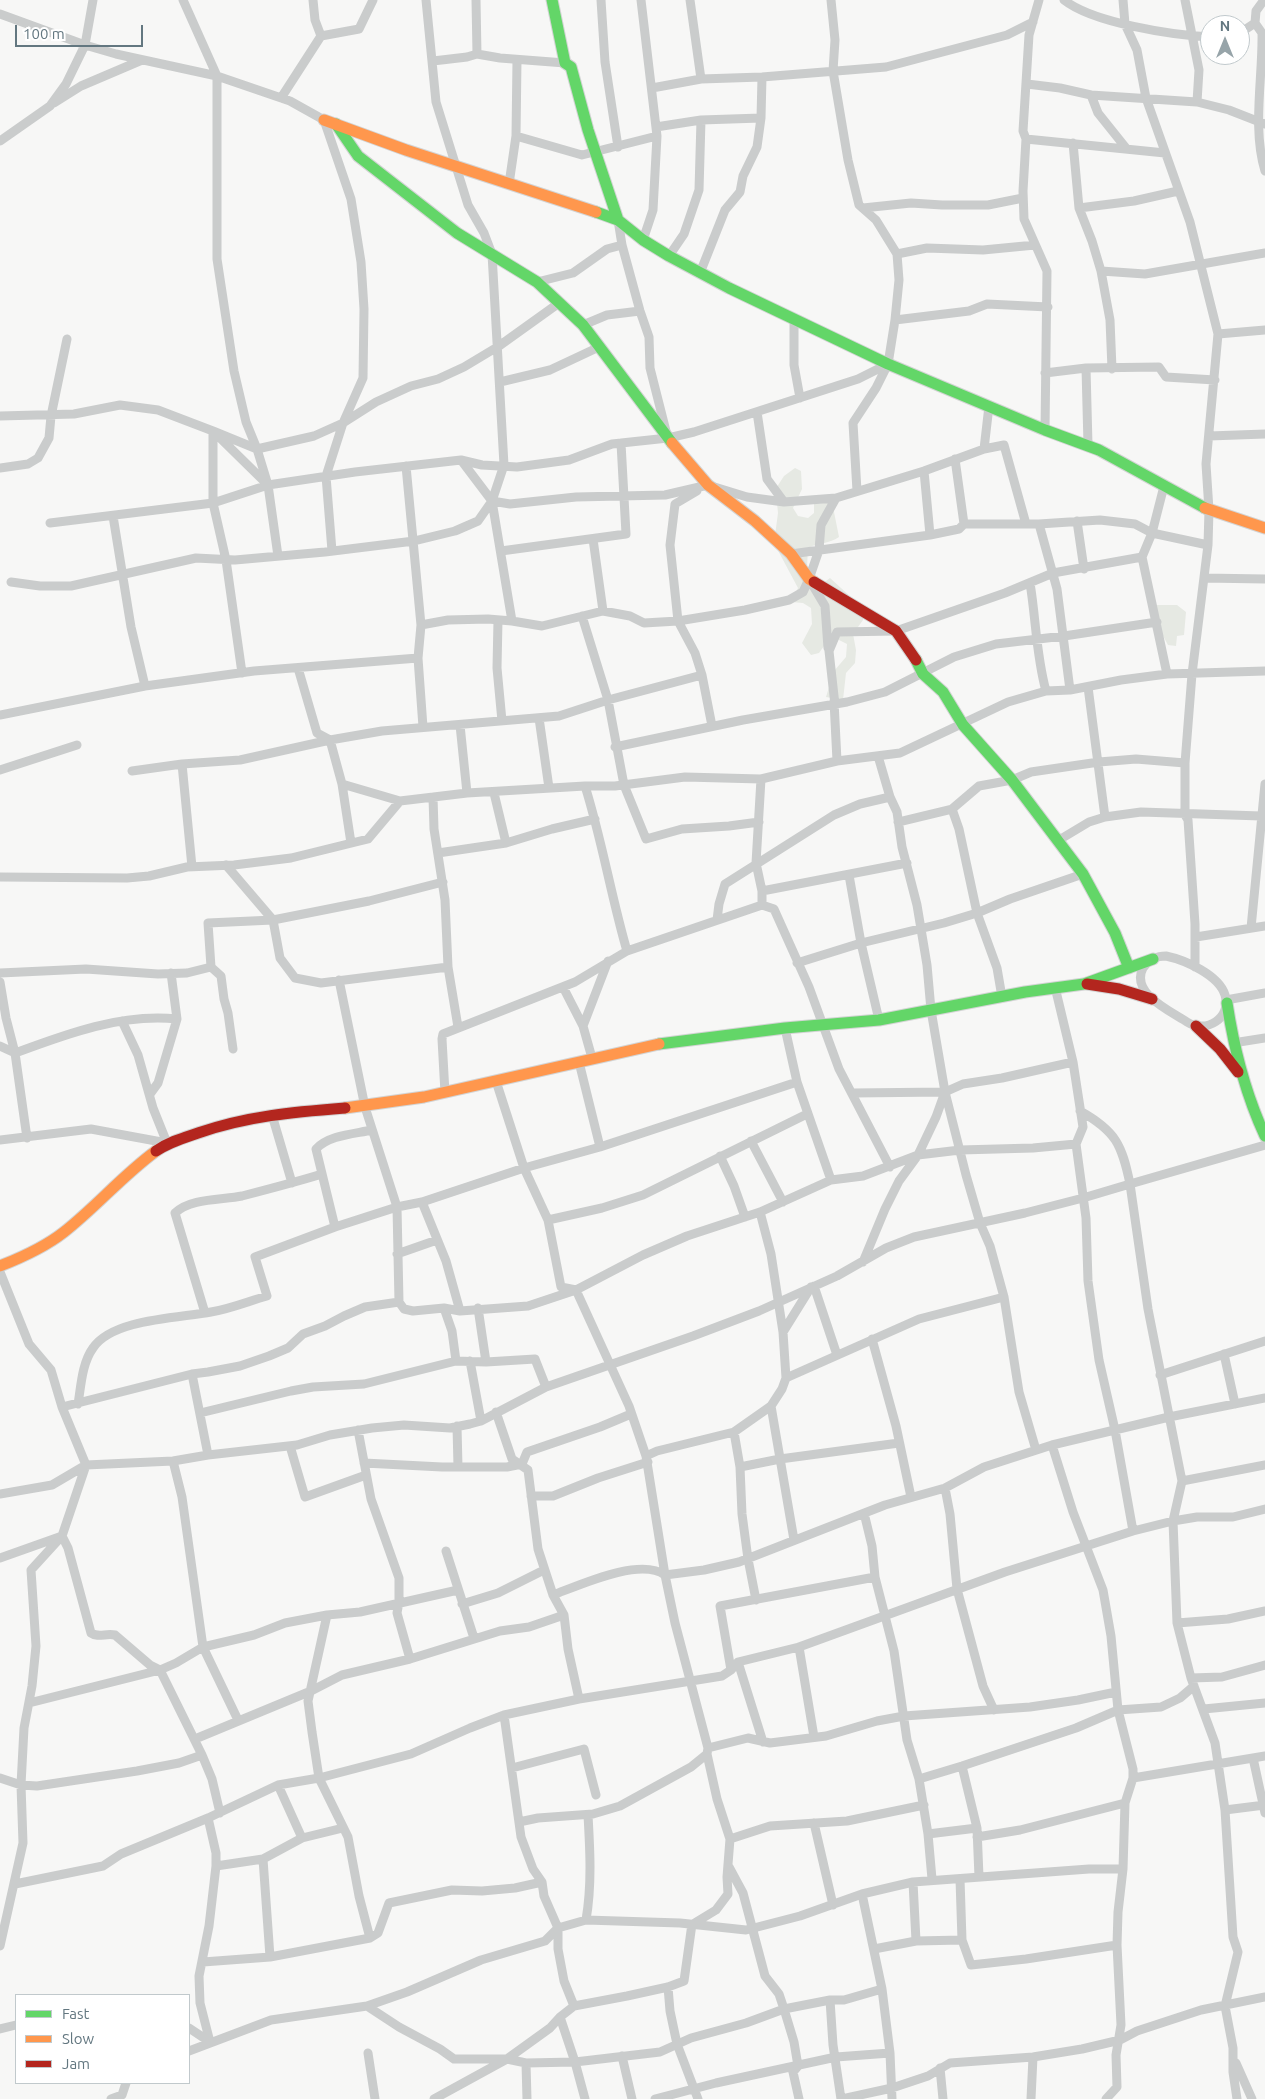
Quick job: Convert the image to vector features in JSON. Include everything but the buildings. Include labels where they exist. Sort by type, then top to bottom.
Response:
[{"type":"main road","points":[[552,0],[565,63],[571,67],[618,220]]},
{"type":"main road","points":[[324,120],[406,150],[618,220],[643,240],[700,273],[888,364],[1045,430],[1088,445],[1209,510],[1265,528]]},
{"type":"main road","points":[[336,124],[358,156],[457,233],[537,282],[583,325],[668,438],[708,485],[755,521],[791,554],[809,579],[896,631],[912,653],[923,674],[943,692],[963,725],[1012,780],[1083,874],[1115,933],[1129,968]]},
{"type":"main road","points":[[0,1266],[28,1255],[64,1232],[134,1168],[167,1143],[230,1122],[272,1115],[365,1107],[445,1093],[647,1046],[784,1028],[879,1020],[1055,987],[1084,984],[1153,959]]},
{"type":"main road","points":[[1084,984],[1119,990],[1152,999]]},
{"type":"main road","points":[[1226,1002],[1240,1075],[1265,1136]]},
{"type":"main road","points":[[1196,1026],[1220,1049],[1240,1075]]},
{"type":"street","points":[[50,106],[66,84],[84,45],[93,0]]},
{"type":"street","points":[[183,0],[217,76],[217,259],[234,371],[246,422],[268,485],[278,556]]},
{"type":"street","points":[[313,0],[315,20],[321,36]]},
{"type":"street","points":[[282,98],[321,36],[359,29],[373,0]]},
{"type":"street","points":[[11,582],[40,586],[71,586],[196,558],[226,560],[278,556],[414,541],[455,531],[478,521],[492,501],[504,465],[499,346],[492,254],[484,234],[468,205],[436,102],[426,0]]},
{"type":"street","points":[[476,0],[478,54]]},
{"type":"street","points":[[601,0],[605,62],[618,147]]},
{"type":"street","points":[[641,0],[656,132],[653,210],[643,240]]},
{"type":"street","points":[[690,0],[701,79]]},
{"type":"street","points":[[831,0],[835,40],[833,71],[848,160],[859,205],[881,226],[897,254],[899,280],[896,320],[888,364],[876,388],[853,423],[857,492]]},
{"type":"street","points":[[1039,0],[1029,34],[1023,131],[1026,139],[1023,198],[1024,219],[1047,271],[1045,430]]},
{"type":"street","points":[[1064,0],[1074,8],[1125,24],[1200,36]]},
{"type":"street","points":[[1123,0],[1125,24],[1136,50],[1146,98],[1190,222],[1218,334],[1206,464],[1209,510],[1208,545],[1192,674],[1185,762],[1185,815],[1188,820],[1196,937],[1195,967]]},
{"type":"street","points":[[1185,0],[1194,36],[1199,70],[1197,102]]},
{"type":"street","points":[[1264,0],[1256,11],[1255,23],[1262,32],[1262,160],[1265,170]]},
{"type":"street","points":[[0,14],[84,45],[217,76],[282,98],[324,120],[351,199],[361,262],[364,309],[363,378],[343,424],[326,476],[332,551]]},
{"type":"street","points":[[652,88],[701,79],[762,77],[886,66],[1007,34],[1033,22]]},
{"type":"street","points":[[1250,26],[1255,23]]},
{"type":"street","points":[[433,61],[478,54],[516,60],[565,63]]},
{"type":"street","points":[[0,141],[81,86],[142,60]]},
{"type":"street","points":[[509,184],[516,136],[516,60]]},
{"type":"street","points":[[700,273],[725,210],[740,192],[743,176],[757,147],[761,118],[762,77]]},
{"type":"street","points":[[1027,84],[1060,88],[1091,95],[1197,102],[1229,110],[1262,123]]},
{"type":"street","points":[[1091,95],[1098,113],[1126,148]]},
{"type":"street","points":[[516,136],[582,155],[618,147],[656,132],[701,120],[761,118]]},
{"type":"street","points":[[669,256],[684,234],[699,190],[701,120]]},
{"type":"street","points":[[1026,139],[1165,153]]},
{"type":"street","points":[[1073,143],[1079,208],[1101,271],[1110,320],[1112,369]]},
{"type":"street","points":[[1079,208],[1134,201],[1178,191]]},
{"type":"street","points":[[863,208],[911,203],[988,205],[1023,198]]},
{"type":"street","points":[[618,220],[622,245],[649,337],[650,368],[668,438]]},
{"type":"street","points":[[897,254],[927,248],[983,250],[1036,244]]},
{"type":"street","points":[[537,282],[573,273],[607,249],[622,245]]},
{"type":"street","points":[[1101,271],[1145,274],[1265,253]]},
{"type":"street","points":[[0,416],[74,414],[120,405],[158,410],[257,449],[314,436],[343,424],[376,402],[411,386],[438,379],[464,367],[499,346],[559,303]]},
{"type":"street","points":[[896,320],[969,311],[986,304],[1048,307]]},
{"type":"street","points":[[583,325],[607,315],[640,311]]},
{"type":"street","points":[[794,319],[794,365],[800,398]]},
{"type":"street","points":[[1218,334],[1265,330]]},
{"type":"street","points":[[0,468],[28,464],[38,458],[49,438],[51,416],[67,339]]},
{"type":"street","points":[[500,382],[550,370],[599,347]]},
{"type":"street","points":[[50,522],[213,503],[268,485],[406,466],[461,460],[482,465],[516,467],[569,460],[612,444],[668,438],[757,412],[858,379],[888,364]]},
{"type":"street","points":[[1045,373],[1086,368],[1159,368],[1166,377],[1215,380]]},
{"type":"street","points":[[1086,368],[1088,445]]},
{"type":"street","points":[[984,449],[989,406]]},
{"type":"street","points":[[757,412],[767,479],[784,502]]},
{"type":"street","points":[[213,431],[268,485]]},
{"type":"street","points":[[213,431],[213,503],[226,560],[242,673]]},
{"type":"street","points":[[1209,436],[1265,434]]},
{"type":"street","points":[[501,551],[626,534],[621,443]]},
{"type":"street","points":[[492,501],[510,504],[576,497],[665,495],[708,485],[747,497],[784,502],[836,498],[924,471],[984,449],[1004,445],[1026,524]]},
{"type":"street","points":[[461,460],[492,501],[512,620]]},
{"type":"street","points":[[954,460],[964,524]]},
{"type":"street","points":[[406,466],[421,625],[418,658],[423,727]]},
{"type":"street","points":[[924,471],[930,534]]},
{"type":"street","points":[[708,485],[674,504],[670,545],[678,621],[695,653],[702,675],[712,726]]},
{"type":"street","points":[[1164,486],[1152,533],[1142,557],[1167,674]]},
{"type":"street","points":[[421,625],[448,620],[512,620],[542,626],[603,611],[630,616],[644,623],[678,621],[745,610],[789,600],[803,592],[809,579],[818,550],[821,525],[836,498]]},
{"type":"street","points":[[113,516],[132,627],[145,686]]},
{"type":"street","points":[[791,554],[959,529],[964,524],[1039,524],[1100,520],[1135,524],[1152,533],[1208,545]]},
{"type":"street","points":[[1077,521],[1084,569]]},
{"type":"street","points":[[1039,524],[1053,573],[1064,636],[1070,690]]},
{"type":"street","points":[[592,539],[603,611]]},
{"type":"street","points":[[834,705],[828,651],[837,632],[896,631],[1053,573],[1084,569],[1142,557]]},
{"type":"street","points":[[1204,578],[1265,579]]},
{"type":"street","points":[[809,579],[824,606],[834,705],[837,761]]},
{"type":"street","points":[[1030,583],[1036,617],[1038,662],[1046,691]]},
{"type":"street","points":[[582,616],[608,700],[615,747],[624,785],[646,839],[682,829],[759,822]]},
{"type":"street","points":[[498,620],[498,668],[502,721]]},
{"type":"street","points":[[615,747],[712,726],[834,705],[885,692],[954,657],[996,644],[1157,622]]},
{"type":"street","points":[[0,715],[145,686],[242,673],[418,658]]},
{"type":"street","points":[[298,668],[317,734],[330,740],[342,784],[351,843]]},
{"type":"street","points":[[342,784],[400,801],[467,793],[624,785],[685,777],[761,779],[837,761],[900,753],[963,725],[1008,702],[1046,691],[1070,690],[1121,680],[1167,674],[1265,671]]},
{"type":"street","points":[[132,771],[182,764],[240,760],[330,740],[423,727],[559,716],[608,700],[702,675]]},
{"type":"street","points":[[1088,687],[1105,817]]},
{"type":"street","points":[[539,718],[549,788]]},
{"type":"street","points":[[460,725],[467,793]]},
{"type":"street","points":[[0,770],[77,745]]},
{"type":"street","points":[[878,756],[890,797],[897,812],[902,847],[921,929],[931,1010],[945,1092],[980,1223],[990,1246],[1004,1297],[1019,1392],[1036,1450]]},
{"type":"street","points":[[898,822],[952,809],[979,786],[1012,780],[1030,772],[1098,762],[1136,759],[1185,762]]},
{"type":"street","points":[[182,764],[192,867]]},
{"type":"street","points":[[761,779],[756,863],[762,891],[762,905]]},
{"type":"street","points":[[1252,928],[1265,784]]},
{"type":"street","points":[[585,786],[595,819],[627,950]]},
{"type":"street","points":[[494,792],[506,843]]},
{"type":"street","points":[[433,797],[434,829],[443,882],[448,967],[458,1027]]},
{"type":"street","points":[[717,920],[725,884],[834,815],[860,804],[890,797]]},
{"type":"street","points":[[0,877],[127,878],[149,876],[192,867],[291,858],[368,839],[400,801]]},
{"type":"street","points":[[952,809],[977,913],[997,968],[1002,997]]},
{"type":"street","points":[[1059,840],[1089,822],[1105,817],[1141,812],[1185,815],[1261,816]]},
{"type":"street","points":[[438,853],[506,843],[552,829],[595,819]]},
{"type":"street","points":[[762,891],[907,863]]},
{"type":"street","points":[[226,865],[273,920],[280,958],[294,978],[321,982],[448,967]]},
{"type":"street","points":[[797,963],[861,943],[977,913],[1083,874]]},
{"type":"street","points":[[849,875],[861,943],[879,1020]]},
{"type":"street","points":[[233,1049],[221,976],[211,967],[208,923],[273,920],[369,901],[443,882]]},
{"type":"street","points":[[445,1093],[442,1039],[444,1034],[575,982],[627,950],[762,905],[774,909],[809,987],[839,1069],[890,1167]]},
{"type":"street","points":[[1196,937],[1265,926]]},
{"type":"street","points":[[1166,956],[1195,967],[1220,986],[1226,1002],[1222,1016],[1215,1023],[1206,1026],[1196,1026],[1152,999],[1143,988],[1141,979],[1143,969],[1153,959],[1166,956]]},
{"type":"street","points":[[583,1026],[608,961]]},
{"type":"street","points":[[0,973],[86,969],[187,973],[211,967]]},
{"type":"street","points":[[150,1094],[158,1083],[177,1019],[172,973]]},
{"type":"street","points":[[339,980],[365,1107],[397,1207],[399,1302],[404,1309],[413,1311],[444,1308],[460,1311],[478,1308],[528,1306],[576,1290],[687,1236],[760,1212],[831,1180],[863,1176],[918,1155],[960,1150],[1033,1148],[1076,1144]]},
{"type":"street","points":[[0,982],[6,1018],[15,1053],[27,1138]]},
{"type":"street","points":[[563,987],[583,1026],[592,1058]]},
{"type":"street","points":[[1055,987],[1073,1062],[1083,1127],[1076,1144],[1086,1218],[1088,1281],[1099,1360],[1115,1430],[1133,1531]]},
{"type":"street","points":[[1226,1002],[1265,993]]},
{"type":"street","points":[[0,1046],[15,1053],[76,1032],[122,1021],[177,1019]]},
{"type":"street","points":[[122,1021],[138,1055],[153,1108],[167,1143]]},
{"type":"street","points":[[784,1028],[797,1082],[831,1180]]},
{"type":"street","points":[[1234,1043],[1265,1038]]},
{"type":"street","points":[[579,1062],[600,1148]]},
{"type":"street","points":[[853,1093],[945,1092],[963,1084],[1002,1078],[1073,1062]]},
{"type":"street","points":[[496,1081],[524,1168],[548,1220],[561,1287],[576,1290]]},
{"type":"street","points":[[78,1404],[89,1355],[96,1343],[108,1333],[127,1326],[205,1313],[267,1296],[255,1257],[335,1227],[397,1207],[422,1202],[524,1168],[600,1148],[797,1082]]},
{"type":"street","points":[[862,1262],[899,1181],[918,1155],[936,1117],[945,1092]]},
{"type":"street","points":[[1252,1108],[1265,1106]]},
{"type":"street","points":[[1080,1111],[1093,1118],[1115,1137],[1124,1158],[1130,1184],[1160,1375],[1182,1481],[1173,1521],[1177,1623],[1192,1682],[1204,1709],[1215,1743],[1225,1810],[1233,1937],[1238,1952],[1225,2006],[1230,2023],[1237,2099]]},
{"type":"street","points":[[548,1220],[602,1208],[643,1195],[807,1114]]},
{"type":"street","points":[[272,1115],[292,1183]]},
{"type":"street","points":[[0,1140],[91,1129],[167,1143]]},
{"type":"street","points":[[335,1227],[316,1149],[321,1144],[332,1139],[372,1130]]},
{"type":"street","points":[[751,1141],[783,1202]]},
{"type":"street","points":[[0,1494],[52,1485],[86,1465],[173,1461],[208,1454],[290,1446],[358,1430],[404,1426],[457,1426],[481,1421],[546,1387],[759,1311],[862,1262],[886,1248],[914,1237],[1083,1198],[1265,1145]]},
{"type":"street","points":[[720,1156],[734,1186],[745,1217]]},
{"type":"street","points":[[205,1313],[175,1213],[180,1209],[205,1200],[240,1196],[322,1174]]},
{"type":"street","points":[[422,1202],[446,1261],[460,1311]]},
{"type":"street","points":[[531,1496],[553,1496],[647,1459],[657,1451],[734,1432],[772,1406],[786,1378],[779,1301],[771,1254],[760,1212]]},
{"type":"street","points":[[398,1254],[437,1240]]},
{"type":"street","points":[[0,1272],[29,1344],[51,1370],[62,1407],[86,1465],[62,1536],[31,1570],[36,1646],[24,1728],[20,1785],[23,1843],[0,1946]]},
{"type":"street","points":[[783,1332],[813,1286]]},
{"type":"street","points":[[813,1286],[837,1355]]},
{"type":"street","points":[[576,1290],[611,1363],[632,1414],[647,1459],[665,1575],[708,1751],[717,1799],[730,1839],[727,1877],[728,1894],[716,1910],[692,1924]]},
{"type":"street","points":[[786,1378],[919,1320],[1004,1297]]},
{"type":"street","points":[[62,1407],[192,1374],[240,1366],[288,1348],[303,1334],[365,1307],[399,1302]]},
{"type":"street","points":[[444,1308],[452,1331],[456,1361]]},
{"type":"street","points":[[478,1308],[486,1362]]},
{"type":"street","points":[[872,1339],[896,1426],[911,1497]]},
{"type":"street","points":[[1160,1375],[1265,1341]]},
{"type":"street","points":[[1224,1354],[1235,1404]]},
{"type":"street","points":[[200,1413],[248,1400],[306,1388],[364,1384],[456,1361],[486,1362],[536,1359],[546,1387]]},
{"type":"street","points":[[470,1361],[481,1421]]},
{"type":"street","points":[[192,1374],[208,1454]]},
{"type":"street","points":[[553,1595],[604,1576],[630,1570],[658,1570],[665,1575],[704,1570],[748,1559],[864,1513],[944,1488],[984,1467],[1052,1445],[1169,1417],[1265,1398]]},
{"type":"street","points":[[772,1406],[794,1540]]},
{"type":"street","points":[[496,1412],[512,1460],[522,1464],[528,1470],[538,1549],[553,1595],[564,1615],[568,1649],[578,1699]]},
{"type":"street","points":[[522,1464],[527,1452],[632,1414]]},
{"type":"street","points":[[457,1426],[458,1467]]},
{"type":"street","points":[[358,1430],[366,1475],[377,1518],[399,1578],[397,1613],[410,1659]]},
{"type":"street","points":[[734,1432],[740,1467],[742,1514],[756,1600]]},
{"type":"street","points":[[740,1467],[780,1459],[899,1443]]},
{"type":"street","points":[[1052,1445],[1103,1590],[1111,1636],[1118,1710],[1129,1748],[1133,1778],[1125,1804],[1123,1869],[1117,1945],[1120,1992],[1120,2040],[1116,2055],[1117,2087],[1106,2099]]},
{"type":"street","points":[[290,1446],[305,1497],[366,1475]]},
{"type":"street","points":[[173,1461],[182,1497],[203,1647],[238,1720]]},
{"type":"street","points":[[364,1463],[458,1467],[507,1467],[522,1464]]},
{"type":"street","points":[[1182,1481],[1265,1465]]},
{"type":"street","points":[[944,1488],[950,1514],[957,1589],[983,1686],[994,1710]]},
{"type":"street","points":[[15,1884],[103,1866],[121,1854],[208,1818],[278,1785],[318,1778],[410,1754],[504,1715],[578,1699],[722,1676],[738,1662],[800,1647],[886,1617],[957,1589],[1133,1531],[1197,1517],[1233,1517],[1265,1509]]},
{"type":"street","points":[[864,1513],[872,1546],[875,1578],[886,1617],[907,1740],[919,1779],[924,1805],[932,1879]]},
{"type":"street","points":[[0,1558],[62,1536]]},
{"type":"street","points":[[62,1536],[68,1548],[91,1633],[98,1636],[109,1633],[115,1635],[138,1656],[160,1670],[202,1755],[212,1779],[220,1812]]},
{"type":"street","points":[[446,1551],[474,1638]]},
{"type":"street","points":[[462,1604],[498,1592],[544,1570]]},
{"type":"street","points":[[731,1670],[720,1606],[822,1586],[875,1578]]},
{"type":"street","points":[[29,1703],[160,1670],[203,1647],[254,1635],[285,1623],[360,1612],[458,1590]]},
{"type":"street","points":[[1177,1623],[1262,1614]]},
{"type":"street","points":[[195,1739],[311,1691],[342,1675],[410,1659],[500,1631],[529,1627],[564,1615]]},
{"type":"street","points":[[327,1616],[308,1701],[318,1778],[344,1828],[352,1853],[359,1896],[370,1938]]},
{"type":"street","points":[[800,1647],[814,1737]]},
{"type":"street","points":[[738,1662],[762,1742]]},
{"type":"street","points":[[919,1779],[1076,1728],[1118,1710],[1160,1707],[1180,1698],[1192,1682],[1265,1666]]},
{"type":"street","points":[[519,1822],[538,1818],[588,1815],[620,1806],[691,1766],[708,1751],[748,1738],[770,1743],[826,1736],[877,1721],[904,1716],[994,1710],[1078,1700],[1116,1692]]},
{"type":"street","points":[[1204,1709],[1265,1703]]},
{"type":"street","points":[[504,1715],[521,1837],[533,1868],[542,1882],[544,1896],[558,1928],[558,1949],[564,1981],[574,2006]]},
{"type":"street","points":[[512,1768],[584,1749],[596,1795]]},
{"type":"street","points":[[0,1778],[20,1785],[37,1786],[180,1762],[202,1755]]},
{"type":"street","points":[[1133,1778],[1265,1756]]},
{"type":"street","points":[[1225,1810],[1265,1808],[1253,1758]]},
{"type":"street","points":[[962,1766],[977,1832],[979,1877]]},
{"type":"street","points":[[278,1785],[302,1838]]},
{"type":"street","points":[[928,1834],[1020,1830],[1125,1804]]},
{"type":"street","points":[[730,1839],[770,1826],[870,1818],[924,1805]]},
{"type":"street","points":[[586,1920],[589,1903],[590,1856],[588,1815]]},
{"type":"street","points":[[208,1818],[216,1853],[216,1866],[213,1901],[203,1962],[198,1976],[200,2003],[210,2042]]},
{"type":"street","points":[[814,1823],[833,1905]]},
{"type":"street","points":[[216,1866],[263,1859],[302,1838],[344,1828]]},
{"type":"street","points":[[263,1859],[270,1957]]},
{"type":"street","points":[[729,1867],[744,1893],[765,1976],[779,1994],[794,2042],[798,2066],[793,2072],[799,2099]]},
{"type":"street","points":[[190,2051],[271,2020],[366,2006],[407,1992],[481,1960],[546,1941],[558,1928],[586,1920],[692,1924],[746,1930],[833,1905],[862,1894],[913,1882],[932,1879],[960,1879],[1089,1869],[1123,1869]]},
{"type":"street","points":[[960,1879],[962,1940],[971,1965],[1026,1960],[1117,1945]]},
{"type":"street","points":[[203,1962],[270,1957],[370,1938],[378,1933],[389,1903],[452,1890],[482,1891],[515,1888],[542,1882]]},
{"type":"street","points":[[913,1882],[916,1941]]},
{"type":"street","points":[[862,1894],[882,1989],[890,2053],[892,2099]]},
{"type":"street","points":[[434,2099],[507,2059],[550,2028],[574,2006],[684,1981],[692,1924]]},
{"type":"street","points":[[874,1949],[916,1941],[962,1940]]},
{"type":"street","points":[[668,1986],[670,2011],[677,2044],[696,2089],[698,2099]]},
{"type":"street","points":[[366,2006],[454,2059],[507,2059],[526,2064],[575,2062],[660,2052],[691,2038],[746,2023],[784,2009],[830,2000],[844,2000],[882,1989]]},
{"type":"street","points":[[830,2000],[833,2046],[841,2099],[892,2088],[928,2076],[950,2064],[1053,2055],[1120,2040],[1137,2032],[1201,2010],[1265,1997]]},
{"type":"street","points":[[560,2017],[585,2099]]},
{"type":"street","points":[[0,2029],[15,2024]]},
{"type":"street","points":[[190,2029],[210,2042]]},
{"type":"street","points":[[368,2053],[375,2099]]},
{"type":"street","points":[[655,2099],[836,2057],[890,2053]]},
{"type":"street","points":[[622,2056],[632,2099]]},
{"type":"street","points":[[1032,2099],[1033,2057]]},
{"type":"street","points":[[1234,2058],[1252,2099]]},
{"type":"street","points":[[526,2064],[527,2099]]},
{"type":"street","points":[[940,2068],[943,2099]]},
{"type":"street","points":[[111,2099],[122,2095],[126,2084]]},
{"type":"shaded area","points":[[795,468],[801,471],[802,489],[793,508],[798,516],[808,518],[814,513],[814,504],[832,502],[839,537],[808,548],[807,568],[822,584],[830,578],[863,608],[863,620],[853,634],[856,650],[855,663],[846,673],[843,700],[826,697],[834,671],[846,657],[847,644],[837,639],[829,639],[819,653],[811,655],[802,643],[812,624],[811,608],[803,603],[791,602],[798,588],[774,543],[778,513],[773,493],[784,476]]},
{"type":"shaded area","points":[[1155,605],[1177,605],[1186,612],[1184,635],[1177,636],[1176,646],[1168,645],[1162,634]]},
{"type":"traffic: fast","points":[[552,0],[565,63],[571,67],[588,130],[618,220]]},
{"type":"traffic: fast","points":[[336,124],[358,156],[457,233],[537,282],[583,325],[672,443]]},
{"type":"traffic: fast","points":[[596,212],[618,220],[643,240],[669,256],[729,288],[888,364],[1045,430],[1099,450],[1205,508]]},
{"type":"traffic: fast","points":[[916,660],[923,674],[943,692],[963,725],[1012,780],[1083,874],[1115,933],[1129,968]]},
{"type":"traffic: fast","points":[[659,1044],[785,1028],[879,1020],[1025,992],[1084,984],[1153,959]]},
{"type":"traffic: fast","points":[[1227,1003],[1241,1071],[1265,1136]]},
{"type":"traffic: slow","points":[[324,120],[406,150],[596,212]]},
{"type":"traffic: slow","points":[[672,443],[708,485],[755,521],[791,554],[809,579],[814,582]]},
{"type":"traffic: slow","points":[[1205,508],[1265,528]]},
{"type":"traffic: slow","points":[[345,1108],[424,1097],[659,1044]]},
{"type":"traffic: slow","points":[[0,1266],[34,1251],[57,1237],[156,1151]]},
{"type":"traffic: jam","points":[[814,582],[896,631],[916,660]]},
{"type":"traffic: jam","points":[[1087,984],[1119,989],[1152,999]]},
{"type":"traffic: jam","points":[[1196,1026],[1220,1049],[1238,1072]]},
{"type":"traffic: jam","points":[[156,1151],[182,1139],[234,1122],[289,1113],[345,1108]]}]
